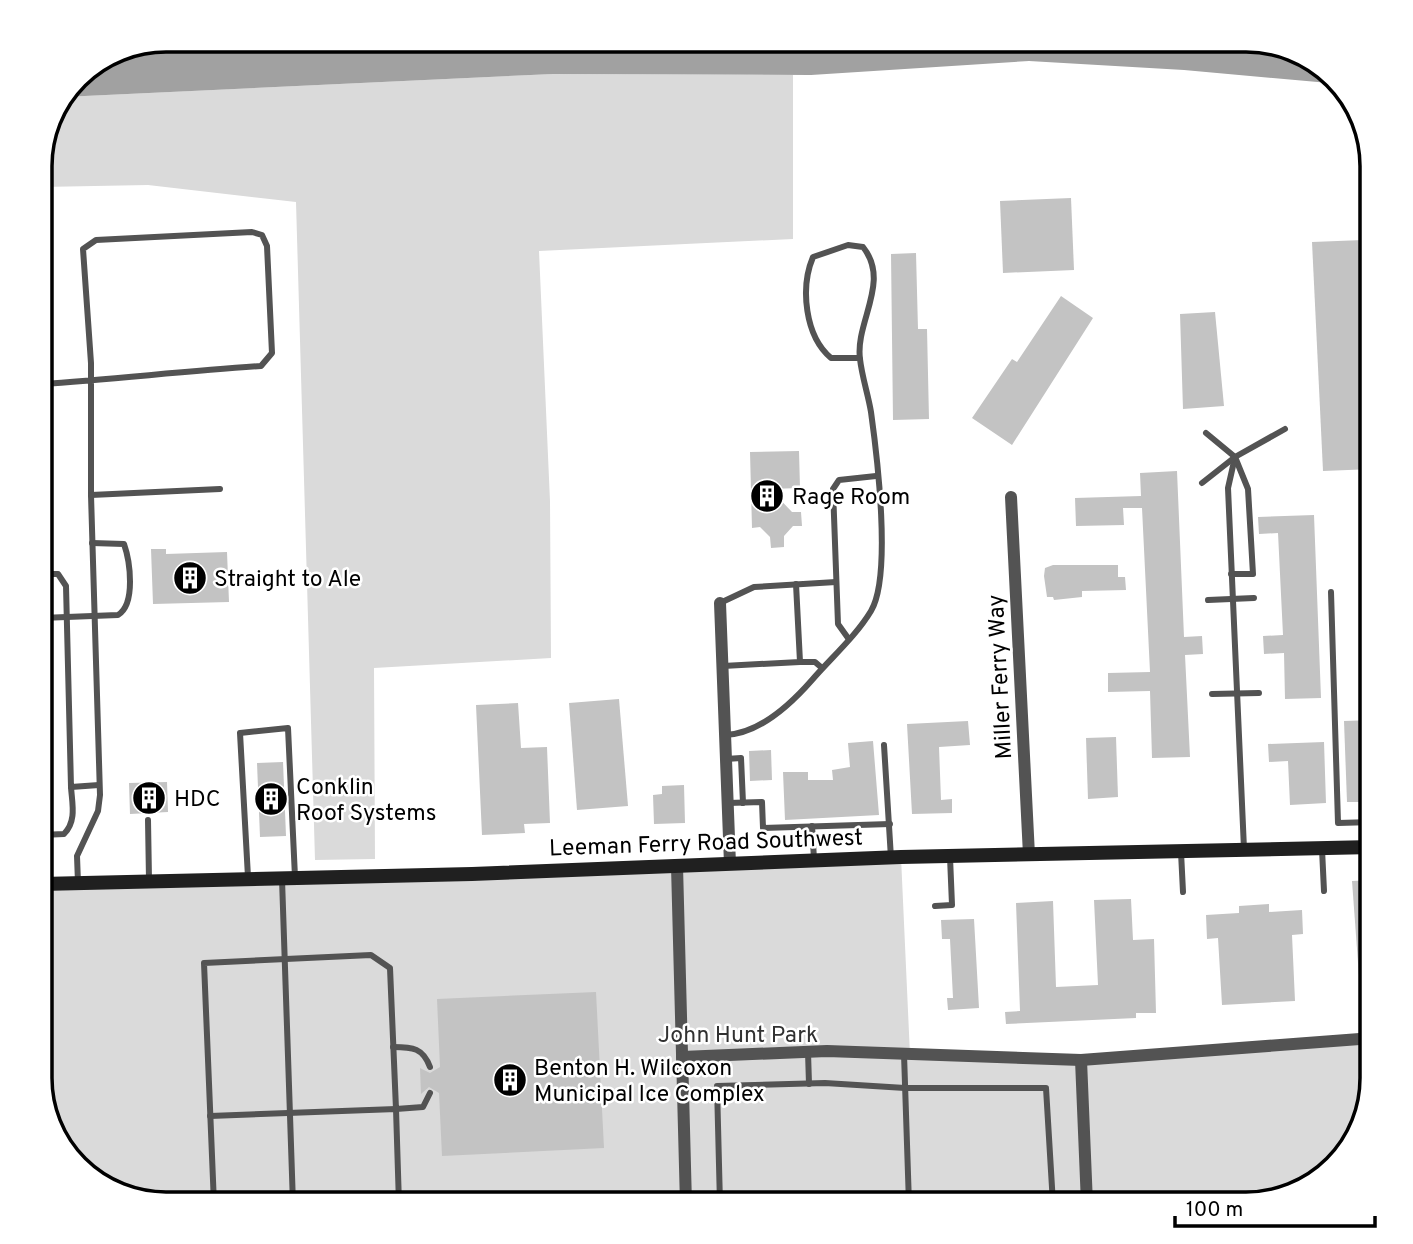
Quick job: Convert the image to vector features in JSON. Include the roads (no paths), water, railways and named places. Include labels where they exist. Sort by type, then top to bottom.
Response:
[{"type":"street","name":"Miller Ferry Way","points":[[1011,497],[1029,855]]},
{"type":"street","points":[[720,603],[730,864]]},
{"type":"street","name":"Leeman Ferry Road Southwest","points":[[53,884],[814,860],[1360,848]]},
{"type":"street","points":[[677,866],[686,1192]]},
{"type":"street","points":[[682,1057],[808,1052],[1081,1060],[1360,1039]]},
{"type":"street","points":[[1081,1060],[1086,1192]]},
{"type":"lane","points":[[53,384],[91,382],[152,373],[261,366],[268,361],[272,353],[267,246],[262,235],[252,232],[96,240],[83,248],[91,382],[92,542],[100,785],[98,811],[77,856],[78,883]]},
{"type":"lane","points":[[725,735],[742,735],[761,725],[806,687],[871,611],[881,589],[882,544],[876,476],[870,411],[860,358],[863,321],[870,308],[874,289],[872,270],[863,247],[848,244],[813,257],[808,269],[809,316],[812,334],[831,358],[860,358]]},
{"type":"lane","points":[[1202,484],[1235,457],[1285,429]]},
{"type":"lane","points":[[1206,433],[1235,457],[1248,489],[1253,574],[1231,574]]},
{"type":"lane","points":[[1235,457],[1228,488],[1244,849]]},
{"type":"lane","points":[[848,638],[838,624],[833,489],[839,480],[876,476]]},
{"type":"lane","points":[[91,495],[220,489]]},
{"type":"lane","points":[[53,618],[118,615],[129,601],[124,544],[92,542]]},
{"type":"lane","points":[[53,574],[64,579],[73,821],[64,834],[53,834]]},
{"type":"lane","points":[[720,603],[754,587],[836,582]]},
{"type":"lane","points":[[796,584],[800,662]]},
{"type":"lane","points":[[1331,592],[1338,823],[1360,822]]},
{"type":"lane","points":[[1208,600],[1254,598]]},
{"type":"lane","points":[[723,666],[815,662],[822,668]]},
{"type":"lane","points":[[1212,694],[1259,693]]},
{"type":"lane","points":[[248,877],[240,733],[288,727],[285,960],[293,1192]]},
{"type":"lane","points":[[884,745],[891,858]]},
{"type":"lane","points":[[726,759],[741,758],[743,803]]},
{"type":"lane","points":[[71,787],[100,785]]},
{"type":"lane","points":[[728,803],[762,802],[763,828],[890,824]]},
{"type":"lane","points":[[148,820],[149,880]]},
{"type":"lane","points":[[812,826],[814,860]]},
{"type":"lane","points":[[1322,849],[1324,891]]},
{"type":"lane","points":[[1181,851],[1183,892]]},
{"type":"lane","points":[[935,906],[952,905],[950,857]]},
{"type":"lane","points":[[213,1192],[204,963],[372,956],[390,968],[399,1192]]},
{"type":"lane","points":[[393,1047],[419,1049],[430,1067]]},
{"type":"lane","points":[[808,1052],[809,1084]]},
{"type":"lane","points":[[904,1054],[909,1192]]},
{"type":"lane","points":[[720,1192],[717,1086],[809,1084],[905,1088],[1045,1088],[1052,1192]]},
{"type":"lane","points":[[210,1115],[424,1107],[430,1094]]},
{"type":"place","name":"Rage Room","points":[[767,496]]},
{"type":"place","name":"Straight to Ale","points":[[190,578]]},
{"type":"place","name":"HDC","points":[[149,798]]},
{"type":"place","name":"Conklin Roof Systems","points":[[271,799]]},
{"type":"place","name":"Benton H. Wilcoxon Municipal Ice Complex","points":[[510,1080]]},
{"type":"park label","name":"John Hunt Park","points":[[738,1034]]}]
